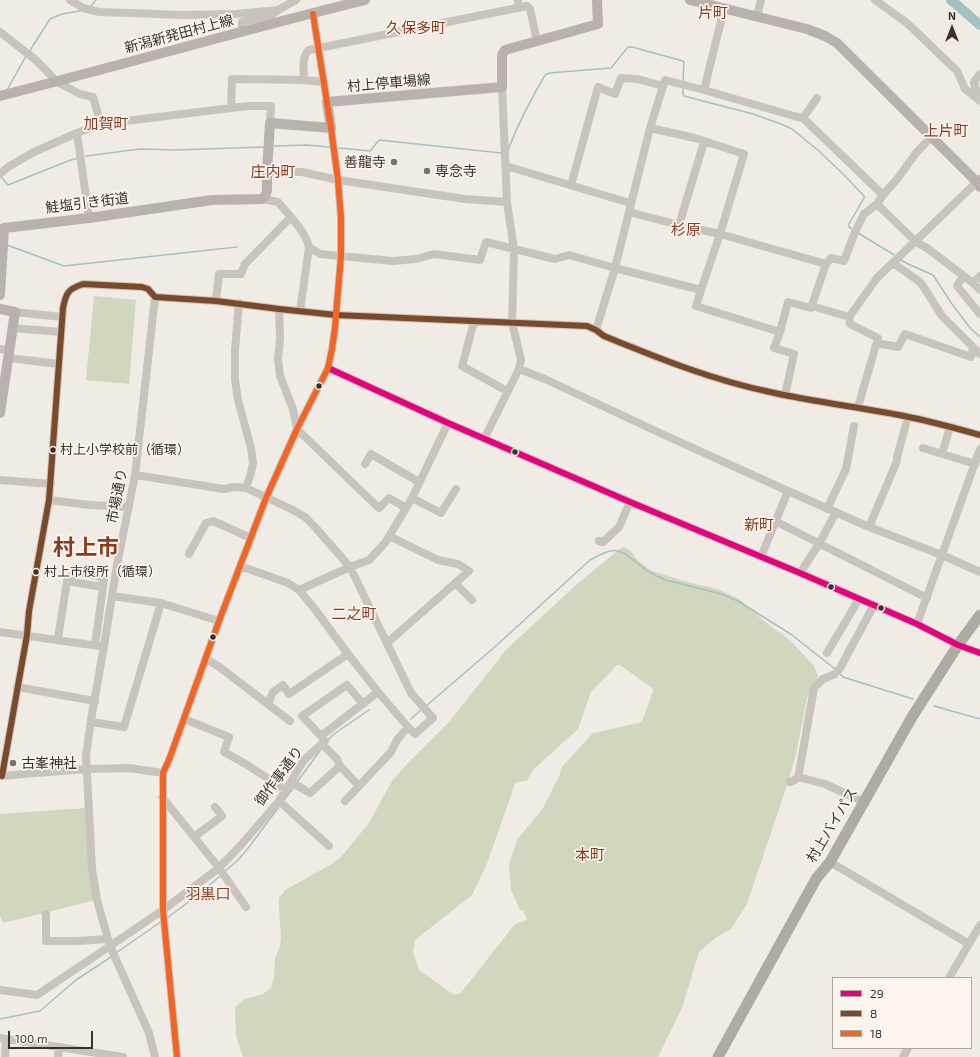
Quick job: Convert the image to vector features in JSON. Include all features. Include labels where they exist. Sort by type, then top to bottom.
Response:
[{"type":"highway","name":"村上バイパス","points":[[718,1057],[816,879],[830,862],[912,717],[980,615]]},
{"type":"main road","name":"新潟新発田村上線","points":[[0,96],[57,82],[242,31],[365,0]]},
{"type":"main road","points":[[502,87],[502,55],[505,50],[598,24],[597,0]]},
{"type":"main road","points":[[690,0],[807,29],[825,36],[837,43],[931,137],[979,182]]},
{"type":"main road","name":"村上停車場線","points":[[327,102],[502,87]]},
{"type":"main road","points":[[262,199],[267,191],[270,123],[331,128],[327,102]]},
{"type":"main road","name":"鮭塩引き街道","points":[[2,228],[89,218],[212,200],[262,199]]},
{"type":"main road","points":[[0,295],[2,228]]},
{"type":"main road","points":[[0,309],[15,312],[13,328],[6,352],[0,413]]},
{"type":"street","points":[[70,0],[82,8],[99,12],[184,15],[236,14],[278,10]]},
{"type":"street","points":[[242,31],[242,22],[272,14],[296,0]]},
{"type":"street","points":[[757,16],[761,0]]},
{"type":"street","points":[[875,0],[907,23],[956,71],[965,89],[980,101]]},
{"type":"street","points":[[304,80],[305,53],[309,50],[518,4],[527,6],[530,9],[537,41]]},
{"type":"street","points":[[704,90],[724,9]]},
{"type":"street","points":[[313,14],[327,102]]},
{"type":"street","points":[[1,35],[37,61],[57,82],[80,94],[93,98],[100,124]]},
{"type":"street","points":[[980,74],[974,82],[975,88],[980,93]]},
{"type":"street","points":[[571,185],[598,87],[615,94],[621,78],[638,79],[663,86]]},
{"type":"street","points":[[231,108],[232,79],[304,80],[324,82]]},
{"type":"street","points":[[596,330],[615,268],[630,203],[650,128],[665,80],[803,118],[883,195]]},
{"type":"street","points":[[484,439],[519,369],[521,360],[512,323],[514,249],[507,202],[502,87]]},
{"type":"street","points":[[803,118],[817,98]]},
{"type":"street","points":[[0,174],[8,167],[34,152],[100,124],[250,106],[271,106],[270,123]]},
{"type":"street","points":[[177,1057],[163,910],[163,773],[266,498],[297,429],[328,368],[335,328],[341,256],[341,218],[338,180],[331,128]]},
{"type":"street","points":[[650,128],[744,154],[720,234],[696,306],[780,332]]},
{"type":"street","points":[[77,133],[89,218]]},
{"type":"street","points":[[812,306],[826,264],[831,258],[844,261],[855,232],[864,214],[877,204],[931,137]]},
{"type":"street","points":[[680,225],[704,142]]},
{"type":"street","points":[[506,166],[630,203]]},
{"type":"street","points":[[267,172],[302,172],[338,180],[465,199],[507,202]]},
{"type":"street","points":[[858,407],[878,338],[850,324],[849,317],[877,278],[979,182]]},
{"type":"street","points":[[262,199],[278,202],[308,240],[309,247],[300,311]]},
{"type":"street","points":[[877,204],[916,242],[927,248],[974,283],[980,290]]},
{"type":"street","points":[[629,212],[720,234],[826,264]]},
{"type":"street","points":[[216,301],[219,274],[241,274],[245,264],[291,217]]},
{"type":"street","points":[[309,247],[320,254],[393,261],[416,259],[434,254],[480,260],[486,242],[555,260],[569,255],[701,290]]},
{"type":"street","points":[[893,263],[920,282],[926,289],[942,316],[980,354]]},
{"type":"street","points":[[963,276],[957,286],[980,314]]},
{"type":"street","points":[[974,283],[980,276]]},
{"type":"street","points":[[163,773],[129,768],[86,769],[1,776],[27,635],[29,611],[49,500],[62,317],[68,292],[74,287],[83,284],[142,287],[148,289],[155,297],[239,303],[336,315],[587,326],[604,336],[699,373],[737,384],[785,395],[904,416],[950,426],[980,435]]},
{"type":"street","name":"市場通り","points":[[155,297],[135,475],[117,565],[86,755],[92,869],[97,900],[109,942],[149,1033],[155,1057]]},
{"type":"street","points":[[785,395],[794,354],[774,348],[788,302],[811,308],[812,306],[849,317]]},
{"type":"street","points":[[239,303],[234,350],[234,380],[251,448],[253,463],[246,488]]},
{"type":"street","points":[[279,309],[280,338],[278,359],[280,376],[293,409],[297,429],[379,508],[389,498],[406,508]]},
{"type":"street","points":[[15,312],[62,317]]},
{"type":"street","points":[[474,322],[462,366],[508,391]]},
{"type":"street","points":[[13,328],[61,332]]},
{"type":"street","points":[[877,343],[898,347],[905,334],[971,357],[973,348]]},
{"type":"street","points":[[6,352],[59,364]]},
{"type":"street","points":[[328,368],[484,439],[917,624],[958,646],[980,653]]},
{"type":"street","points":[[519,369],[545,379],[827,509],[942,555],[980,572]]},
{"type":"street","points":[[299,590],[369,560],[385,543],[412,498],[448,423]]},
{"type":"street","points":[[869,527],[897,461],[906,424]]},
{"type":"street","points":[[827,509],[846,469],[854,426]]},
{"type":"street","points":[[942,454],[950,426]]},
{"type":"street","points":[[924,448],[975,464]]},
{"type":"street","points":[[917,624],[980,449]]},
{"type":"street","points":[[366,464],[372,454],[419,482]]},
{"type":"street","points":[[135,475],[224,490],[234,487],[246,488],[305,517],[350,567],[411,693],[433,718],[415,734],[378,692],[299,590],[288,583],[240,566]]},
{"type":"street","points":[[0,480],[50,484]]},
{"type":"street","points":[[412,498],[441,513],[456,489]]},
{"type":"street","points":[[761,557],[788,491]]},
{"type":"street","points":[[49,500],[90,506],[129,507]]},
{"type":"street","points":[[599,541],[603,542],[619,526],[630,502]]},
{"type":"street","points":[[800,573],[819,544],[836,512]]},
{"type":"street","points":[[189,554],[206,523],[213,521],[251,538]]},
{"type":"street","points":[[775,521],[927,598]]},
{"type":"street","points":[[387,643],[469,571],[458,564],[438,560],[389,536]]},
{"type":"street","points":[[58,639],[67,581],[103,587],[95,645]]},
{"type":"street","points":[[456,584],[472,600]]},
{"type":"street","points":[[112,596],[161,603],[219,621]]},
{"type":"street","points":[[826,653],[859,599]]},
{"type":"street","points":[[91,722],[124,727],[161,603]]},
{"type":"street","points":[[790,782],[798,777],[814,688],[823,679],[836,674],[874,606]]},
{"type":"street","points":[[0,632],[104,646]]},
{"type":"street","points":[[268,704],[273,692],[283,685],[290,694],[348,654]]},
{"type":"street","points":[[206,659],[218,666],[290,721]]},
{"type":"street","points":[[359,786],[340,766],[337,759],[302,716],[347,684],[363,704]]},
{"type":"street","points":[[17,687],[95,701]]},
{"type":"street","name":"御作事通り","points":[[0,990],[37,995],[109,942],[163,910],[219,868],[279,801],[304,760],[322,740],[378,692]]},
{"type":"street","points":[[184,719],[229,737],[224,752],[286,790]]},
{"type":"street","points":[[345,801],[391,752],[396,740],[408,727]]},
{"type":"street","points":[[291,782],[310,793],[340,766]]},
{"type":"street","points":[[798,777],[825,784],[864,802]]},
{"type":"street","points":[[162,797],[219,868],[246,908]]},
{"type":"street","points":[[279,801],[329,846]]},
{"type":"street","points":[[194,837],[222,816],[215,807]]},
{"type":"street","points":[[830,862],[969,944]]},
{"type":"street","points":[[46,914],[46,941],[109,942]]},
{"type":"street","points":[[950,977],[980,925]]},
{"type":"street","points":[[5,1057],[3,1038],[123,1057]]},
{"type":"street","points":[[58,1057],[59,1048]]},
{"type":"green space","points":[[94,296],[136,300],[129,384],[86,380]]},
{"type":"green space","points":[[624,547],[631,551],[637,560],[650,570],[683,581],[717,589],[739,599],[764,621],[790,640],[814,666],[818,676],[816,683],[807,698],[796,754],[789,779],[747,904],[731,929],[718,936],[699,952],[682,1008],[658,1057],[243,1057],[236,1036],[235,1007],[245,999],[263,994],[271,988],[274,978],[275,959],[280,946],[281,936],[279,898],[285,890],[340,858],[369,823],[392,781],[449,722],[506,650],[576,585]],"holes":[[[617,665],[620,665],[652,688],[653,691],[642,721],[639,723],[593,733],[561,768],[560,774],[543,808],[517,840],[509,864],[511,890],[520,910],[523,910],[527,920],[515,924],[460,994],[454,995],[419,970],[413,952],[415,940],[472,895],[486,866],[515,784],[517,782],[527,781],[534,769],[578,729],[591,692]]]},
{"type":"green space","points":[[87,808],[100,899],[3,923],[0,916],[0,814]]},
{"type":"waterway","points":[[91,6],[96,0]]},
{"type":"waterway","points":[[951,0],[980,25]]},
{"type":"waterway","points":[[29,52],[50,19],[62,14],[80,11]]},
{"type":"waterway","points":[[508,150],[530,102],[545,75],[549,73],[611,68],[628,47],[632,47],[683,61],[683,82]]},
{"type":"waterway","points":[[7,90],[26,56]]},
{"type":"waterway","points":[[683,88],[684,96],[753,114],[792,129],[819,151],[864,196],[849,224],[849,227],[854,230]]},
{"type":"waterway","points":[[339,148],[370,151],[379,140],[501,153]]},
{"type":"waterway","points":[[274,146],[307,145],[329,147]]},
{"type":"waterway","points":[[86,156],[140,149],[175,150],[264,147]]},
{"type":"waterway","points":[[2,178],[8,185],[78,158]]},
{"type":"waterway","points":[[858,233],[896,256]]},
{"type":"waterway","points":[[7,245],[64,266],[237,247]]},
{"type":"waterway","points":[[901,260],[933,275],[952,304],[971,329],[980,337]]},
{"type":"waterway","points":[[426,706],[497,645],[590,560],[612,550],[623,553],[654,575],[663,579],[721,594],[738,601],[792,635],[835,669]]},
{"type":"waterway","points":[[839,673],[843,677],[913,699]]},
{"type":"waterway","points":[[934,706],[980,719]]},
{"type":"waterway","points":[[411,719],[422,709]]},
{"type":"waterway","points":[[328,740],[334,734],[369,710]]},
{"type":"waterway","points":[[297,782],[322,748]]},
{"type":"waterway","points":[[284,800],[294,787]]},
{"type":"waterway","points":[[224,872],[239,859],[278,808]]},
{"type":"waterway","points":[[167,918],[220,876]]},
{"type":"waterway","points":[[116,953],[162,921]]},
{"type":"waterway","points":[[0,1019],[40,1011],[76,980],[111,957]]},
{"type":"transit line","name":"18","points":[[177,1057],[163,910],[163,773],[266,498],[297,429],[328,368],[335,328],[341,256],[341,218],[338,180],[331,128],[313,14]]},
{"type":"transit line","name":"8","points":[[2,776],[49,500],[63,308],[68,292],[83,284],[142,287],[148,289],[155,297],[216,301],[336,315],[587,326],[604,336],[686,368],[748,387],[787,396],[914,418],[980,435]]},
{"type":"transit line","name":"29","points":[[328,368],[448,423],[630,502],[800,573],[917,624],[958,645],[980,653]]},
{"type":"place","name":"善龍寺","points":[[394,162]]},
{"type":"place","name":"専念寺","points":[[427,171]]},
{"type":"place","name":"村上小学校前（循環）","points":[[53,450]]},
{"type":"place","name":"村上市役所（循環）","points":[[36,572]]},
{"type":"place","name":"古峯神社","points":[[13,763]]},
{"type":"district","name":"片町","points":[[713,13]]},
{"type":"district","name":"久保多町","points":[[416,28]]},
{"type":"district","name":"加賀町","points":[[106,124]]},
{"type":"district","name":"上片町","points":[[946,131]]},
{"type":"district","name":"庄内町","points":[[273,172]]},
{"type":"district","name":"杉原","points":[[686,230]]},
{"type":"district","name":"新町","points":[[759,525]]},
{"type":"district","name":"村上市","points":[[86,548]]},
{"type":"district","name":"二之町","points":[[354,614]]},
{"type":"district","name":"本町","points":[[590,855]]},
{"type":"district","name":"羽黒口","points":[[208,894]]}]
